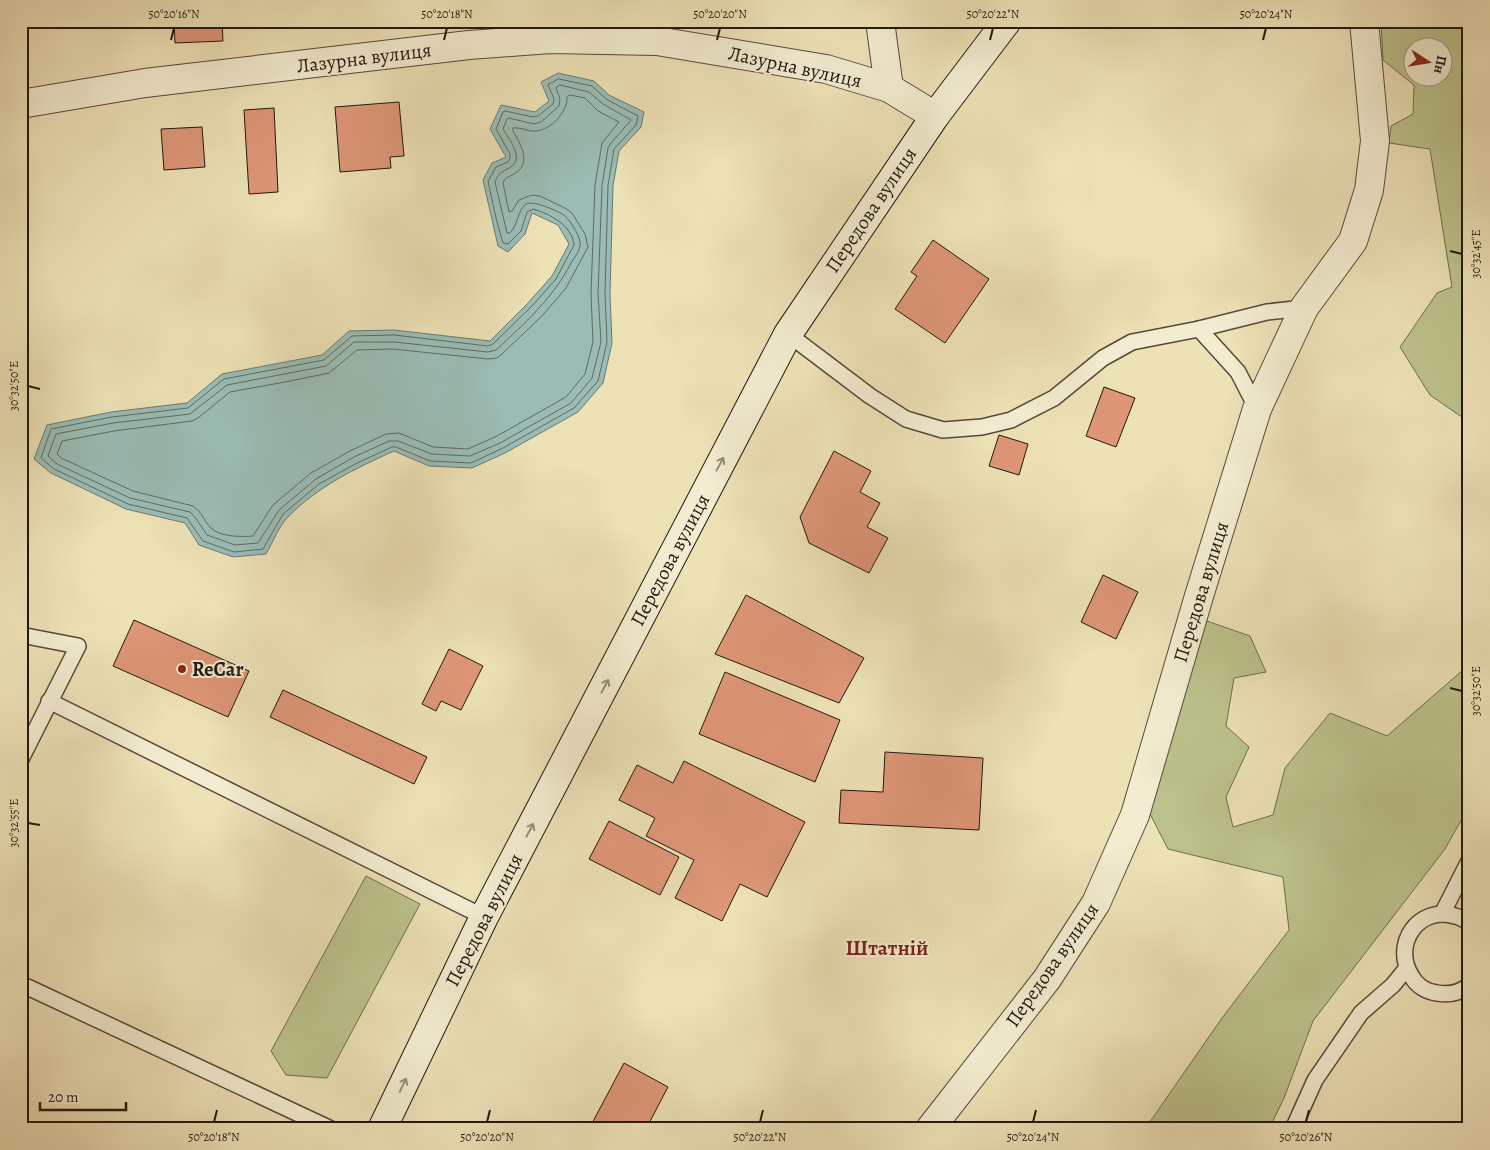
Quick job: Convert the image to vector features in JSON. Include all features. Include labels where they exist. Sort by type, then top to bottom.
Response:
[{"type":"street","points":[[880,21],[889,88]]},
{"type":"street","name":"Передова вулиця","points":[[382,1129],[484,917],[788,334],[935,116],[1007,21]]},
{"type":"street","name":"Передова вулиця","points":[[930,1129],[1047,979],[1096,903],[1135,815],[1199,596],[1257,409],[1304,308],[1353,241],[1370,190],[1375,141],[1364,21]]},
{"type":"street","name":"Лазурна вулиця","points":[[21,104],[145,83],[469,45],[550,39],[657,42],[826,69],[889,88],[935,116]]},
{"type":"lane","points":[[788,334],[870,396],[906,419],[943,430],[982,427],[1010,420],[1054,398],[1103,358],[1132,342],[1199,329],[1267,312],[1304,308]]},
{"type":"lane","points":[[1199,329],[1238,372],[1257,409]]},
{"type":"lane","points":[[21,635],[78,646],[21,759]]},
{"type":"lane","points":[[49,701],[484,917]]},
{"type":"lane","points":[[1442,914],[1469,862]]},
{"type":"lane","points":[[1469,923],[1456,916],[1442,914],[1430,916],[1419,922],[1410,932],[1403,956],[1406,969],[1416,983],[1430,992],[1448,994],[1465,989],[1469,985]]},
{"type":"lane","points":[[1293,1129],[1315,1080],[1351,1028],[1361,1014],[1393,985],[1406,969]]},
{"type":"lane","points":[[21,984],[331,1129]]},
{"type":"green space","points":[[1381,21],[1469,21],[1469,422],[1430,395],[1400,347],[1437,293],[1452,287],[1430,149],[1389,143],[1391,126],[1413,114],[1414,88],[1452,88],[1452,38],[1402,38],[1402,75],[1383,60]]},
{"type":"green space","points":[[1204,620],[1250,636],[1266,672],[1234,678],[1226,726],[1249,747],[1226,797],[1233,827],[1273,815],[1285,768],[1330,713],[1387,736],[1463,670],[1469,645],[1469,806],[1445,849],[1313,1021],[1284,1098],[1269,1129],[1145,1129],[1222,1018],[1289,930],[1283,877],[1168,849],[1148,810]]},
{"type":"green space","points":[[366,876],[420,904],[327,1078],[286,1075],[271,1051]]},
{"type":"water","points":[[558,73],[594,81],[609,95],[644,112],[641,127],[619,151],[613,186],[610,294],[612,343],[603,383],[578,412],[505,453],[472,468],[429,466],[394,451],[351,471],[311,496],[285,521],[266,554],[233,557],[199,545],[185,523],[126,509],[51,473],[34,459],[47,425],[111,412],[187,403],[222,374],[322,355],[349,331],[394,330],[490,341],[552,276],[569,244],[558,225],[532,213],[525,234],[508,252],[498,246],[483,180],[492,163],[506,157],[490,129],[501,105],[535,112],[549,101],[541,82]]},
{"type":"building","points":[[174,21],[222,21],[223,41],[175,43]]},
{"type":"building","points":[[399,102],[404,156],[390,157],[391,168],[340,172],[335,107]]},
{"type":"building","points":[[274,108],[278,192],[249,194],[244,110]]},
{"type":"building","points":[[202,127],[205,167],[164,170],[161,129]]},
{"type":"building","points":[[933,240],[989,279],[945,343],[895,309],[917,276],[911,272]]},
{"type":"building","points":[[1104,387],[1135,398],[1116,447],[1086,436]]},
{"type":"building","points":[[999,435],[1028,444],[1019,475],[989,466]]},
{"type":"building","points":[[834,451],[871,471],[860,492],[880,503],[867,527],[888,538],[869,573],[809,543],[800,517]]},
{"type":"building","points":[[1103,575],[1138,592],[1116,639],[1081,622]]},
{"type":"building","points":[[746,595],[864,658],[839,703],[715,654]]},
{"type":"building","points":[[134,620],[249,671],[228,717],[113,666]]},
{"type":"building","points":[[449,649],[483,666],[461,710],[441,701],[436,711],[422,704]]},
{"type":"building","points":[[725,672],[840,720],[815,782],[699,734]]},
{"type":"building","points":[[283,690],[427,757],[414,784],[270,717]]},
{"type":"building","points":[[885,752],[983,758],[979,830],[839,823],[841,790],[883,792]]},
{"type":"building","points":[[684,761],[805,822],[767,897],[740,884],[722,921],[675,898],[694,860],[646,836],[655,818],[619,800],[637,765],[673,783]]},
{"type":"building","points":[[609,821],[679,857],[660,895],[589,859]]},
{"type":"building","points":[[624,1063],[668,1087],[646,1129],[589,1129]]},
{"type":"place","name":"ReCar","points":[[182,669]]},
{"type":"district","name":"Штатній","points":[[887,948]]}]
